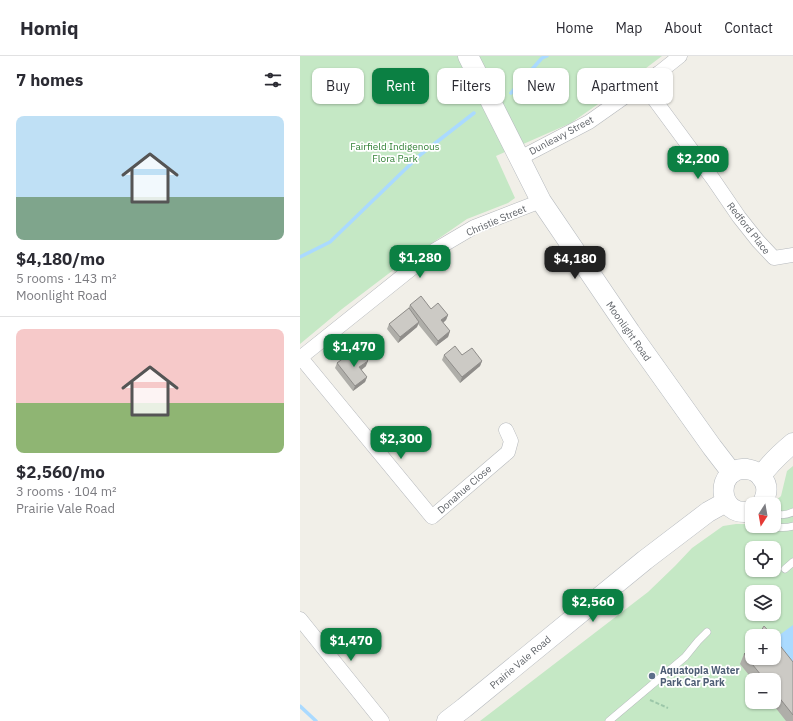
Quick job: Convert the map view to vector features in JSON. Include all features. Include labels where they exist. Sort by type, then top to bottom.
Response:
[{"type":"street","name":"Moonlight Road","points":[[468,56],[541,201],[630,332],[732,473]]},
{"type":"street","name":"Dunleavy Street","points":[[665,68],[680,56]]},
{"type":"street","name":"Dunleavy Street","points":[[520,158],[589,122],[615,104]]},
{"type":"street","name":"Redford Place","points":[[658,104],[758,241],[774,258],[793,255]]},
{"type":"street","name":"Christie Street","points":[[300,358],[435,250],[474,226],[541,201]]},
{"type":"street","name":"Donahue Close","points":[[300,358],[432,517],[508,452],[511,441],[506,430]]},
{"type":"street","points":[[761,476],[770,464],[793,443]]},
{"type":"street","points":[[745,512],[731,508],[726,502],[724,496],[724,483],[732,473],[744,469],[750,469],[756,472],[761,476],[766,486],[767,493],[766,497]]},
{"type":"street","name":"Prairie Vale Road","points":[[447,721],[645,560],[708,512],[726,502]]},
{"type":"street","points":[[300,619],[382,721]]},
{"type":"lane","points":[[781,515],[793,512]]},
{"type":"lane","points":[[781,527],[793,526]]},
{"type":"lane","points":[[785,569],[793,562]]},
{"type":"lane","points":[[609,721],[685,657],[707,632]]},
{"type":"path","points":[[640,695],[668,708]]},
{"type":"green space","name":"Fairfield Indigenous Flora Park","points":[[300,56],[662,56],[646,68],[577,68],[577,104],[598,104],[571,123],[496,156],[515,198],[508,203],[467,219],[396,268],[342,309],[300,344]]},
{"type":"green space","points":[[793,466],[793,721],[480,721],[648,592],[692,548],[723,526],[745,524],[745,533],[781,533],[781,496],[787,471]]},
{"type":"water","points":[[793,625],[793,668],[781,650],[781,634]]},
{"type":"building","points":[[421,296],[431,309],[438,303],[448,315],[441,320],[450,331],[438,341],[410,305]]},
{"type":"building","points":[[409,308],[419,322],[400,337],[389,324]]},
{"type":"building","points":[[455,346],[462,355],[472,348],[482,361],[462,377],[444,355]]},
{"type":"building","points":[[359,350],[368,361],[359,367],[367,377],[355,386],[337,363],[345,357],[348,360]]},
{"type":"building","points":[[781,647],[793,662],[793,715],[781,700],[781,673],[759,673],[753,665],[781,665]]},
{"type":"waterway","points":[[511,93],[542,58],[547,56]]},
{"type":"waterway","points":[[300,257],[330,242],[420,155],[474,113]]},
{"type":"waterway","points":[[300,706],[316,721]]},
{"type":"place","name":"Aquatopia Water Park Car Park","points":[[652,676]]}]
